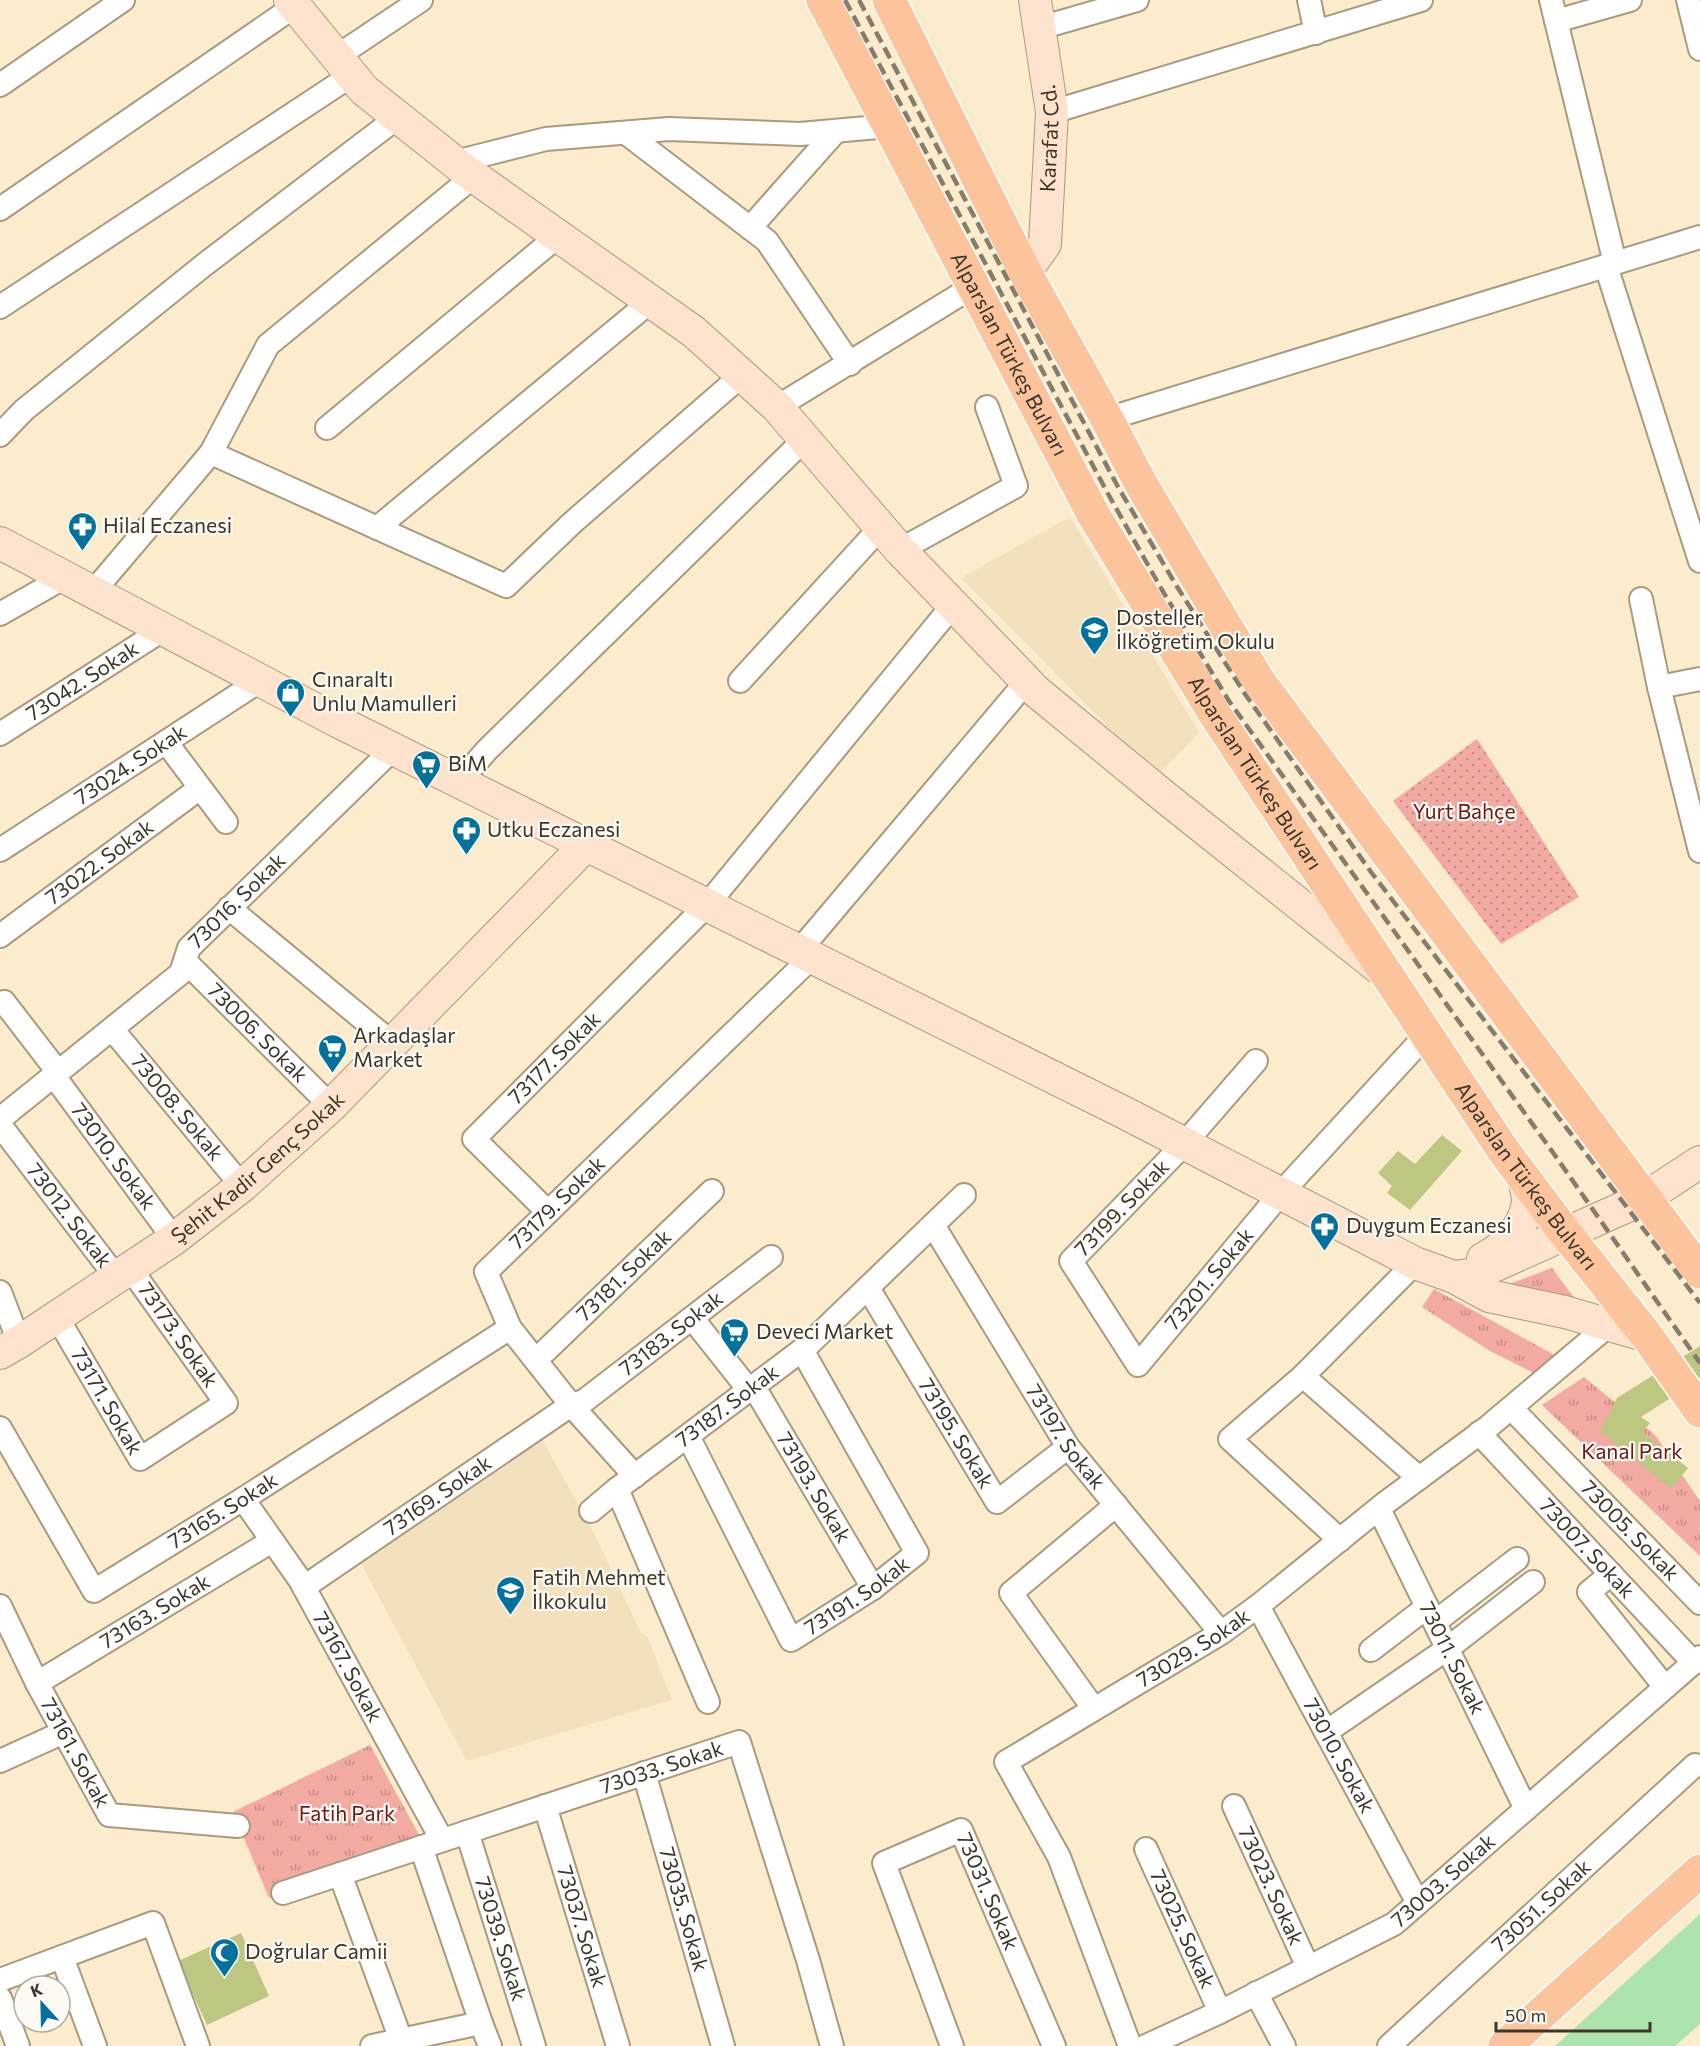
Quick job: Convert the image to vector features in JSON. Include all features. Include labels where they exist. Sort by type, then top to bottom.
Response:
[{"type":"main road","name":"Alparslan Türkeş Bulvarı","points":[[822,0],[1093,514],[1216,716],[1503,1150],[1647,1336],[1700,1411]]},
{"type":"main road","points":[[889,0],[1025,272],[1141,484],[1258,680],[1700,1272]]},
{"type":"main road","points":[[293,3],[364,90],[464,169],[694,332],[777,407],[891,538],[1037,692],[1387,975]]},
{"type":"main road","name":"Karafat Cd.","points":[[1025,272],[1044,244],[1052,112],[1038,14]]},
{"type":"main road","points":[[0,543],[393,749],[1184,1144],[1415,1263],[1454,1277],[1489,1296],[1565,1312],[1647,1336]]},
{"type":"main road","name":"Şehit Kadir Genç Sokak","points":[[10,1348],[174,1239],[242,1186],[331,1106],[586,845]]},
{"type":"main road","points":[[1454,1277],[1476,1274],[1645,1198],[1700,1162]]},
{"type":"main road","points":[[1454,1277],[1496,1253],[1520,1227],[1528,1201],[1524,1178]]},
{"type":"main road","points":[[1505,2046],[1700,1871]]},
{"type":"street","points":[[0,85],[123,0]]},
{"type":"street","points":[[0,307],[344,66],[422,0]]},
{"type":"street","points":[[1038,14],[1137,0]]},
{"type":"street","points":[[1309,0],[1316,33]]},
{"type":"street","points":[[1630,0],[1554,10],[1611,265],[1700,561]]},
{"type":"street","points":[[1688,0],[1700,49]]},
{"type":"street","points":[[1052,112],[1316,33],[1412,1]]},
{"type":"street","points":[[0,209],[293,3]]},
{"type":"street","points":[[0,435],[24,410],[204,265],[398,117]]},
{"type":"street","points":[[93,592],[211,453],[268,345],[464,169],[546,139],[669,129],[800,134],[889,126]]},
{"type":"street","points":[[750,228],[836,131]]},
{"type":"street","points":[[626,133],[767,241],[850,364]]},
{"type":"street","points":[[327,428],[558,236]]},
{"type":"street","points":[[1107,419],[1699,240]]},
{"type":"street","points":[[777,407],[974,286]]},
{"type":"street","points":[[377,528],[651,301]]},
{"type":"street","points":[[211,453],[507,586],[572,523],[742,375]]},
{"type":"street","points":[[740,681],[891,538],[1017,486],[987,407]]},
{"type":"street","points":[[459,782],[487,750],[806,438]]},
{"type":"street","points":[[0,615],[64,577]]},
{"type":"street","points":[[1641,599],[1659,687],[1700,851]]},
{"type":"street","points":[[707,905],[953,605]]},
{"type":"street","name":"73042. Sokak","points":[[0,734],[164,629]]},
{"type":"street","points":[[1659,687],[1700,679]]},
{"type":"street","name":"73024. Sokak","points":[[0,850],[261,680]]},
{"type":"street","name":"73179. Sokak","points":[[708,1702],[626,1482],[571,1405],[510,1328],[486,1272],[806,954],[1027,681]]},
{"type":"street","points":[[166,742],[226,822]]},
{"type":"street","name":"73016. Sokak","points":[[0,1119],[181,973],[189,948],[393,749]]},
{"type":"street","name":"73022. Sokak","points":[[0,936],[200,788]]},
{"type":"street","name":"73177. Sokak","points":[[548,1212],[474,1138],[707,905]]},
{"type":"street","points":[[229,908],[392,1043]]},
{"type":"street","name":"73006. Sokak","points":[[185,961],[331,1106]]},
{"type":"street","name":"73010. Sokak","points":[[4,1002],[174,1239]]},
{"type":"street","name":"73008. Sokak","points":[[112,1029],[242,1186]]},
{"type":"street","name":"73201. Sokak","points":[[1138,1365],[1281,1193],[1427,1034]]},
{"type":"street","points":[[1184,1144],[1256,1061]]},
{"type":"street","name":"73012. Sokak","points":[[0,1125],[123,1273]]},
{"type":"street","name":"73199. Sokak","points":[[1138,1365],[1071,1261],[1184,1144]]},
{"type":"street","name":"73181. Sokak","points":[[536,1360],[712,1191]]},
{"type":"street","name":"73187. Sokak","points":[[591,1511],[626,1482],[802,1350],[964,1196]]},
{"type":"street","name":"73197. Sokak","points":[[933,1225],[1068,1447],[1221,1633]]},
{"type":"street","name":"73183. Sokak","points":[[571,1405],[584,1401],[771,1257]]},
{"type":"street","points":[[1340,1540],[1230,1439],[1303,1376],[1415,1263]]},
{"type":"street","name":"73173. Sokak","points":[[123,1273],[226,1403]]},
{"type":"street","name":"73195. Sokak","points":[[868,1288],[998,1502],[1068,1447]]},
{"type":"street","points":[[0,1292],[10,1348]]},
{"type":"street","name":"73171. Sokak","points":[[57,1317],[140,1459],[226,1403]]},
{"type":"street","name":"73193. Sokak","points":[[692,1318],[751,1388],[873,1588]]},
{"type":"street","name":"73029. Sokak","points":[[1144,2046],[1059,1857],[1006,1762],[1221,1633],[1419,1478],[1479,1434],[1610,1324]]},
{"type":"street","name":"73165. Sokak","points":[[0,1428],[94,1591],[243,1499],[510,1328]]},
{"type":"street","name":"73191. Sokak","points":[[688,1436],[791,1640],[873,1588],[917,1553],[802,1350]]},
{"type":"street","points":[[1303,1376],[1419,1478]]},
{"type":"street","name":"73169. Sokak","points":[[304,1587],[571,1405]]},
{"type":"street","name":"73005. Sokak","points":[[1510,1408],[1700,1603]]},
{"type":"street","name":"73007. Sokak","points":[[1479,1434],[1611,1574],[1697,1660]]},
{"type":"street","name":"73167. Sokak","points":[[243,1499],[304,1587],[432,1844],[481,2023],[490,2046]]},
{"type":"street","points":[[1094,1709],[1011,1593],[1116,1505]]},
{"type":"street","name":"73011. Sokak","points":[[1379,1509],[1526,1809]]},
{"type":"street","name":"73163. Sokak","points":[[37,1683],[272,1541]]},
{"type":"street","points":[[1371,1650],[1431,1615],[1517,1559]]},
{"type":"street","points":[[1611,1574],[1589,1592],[1665,1688]]},
{"type":"street","points":[[1326,1732],[1448,1649],[1533,1582]]},
{"type":"street","name":"73161. Sokak","points":[[0,1606],[37,1683],[109,1815],[238,1826]]},
{"type":"street","name":"73010. Sokak","points":[[1258,1606],[1418,1903]]},
{"type":"street","name":"73003. Sokak","points":[[1144,2046],[1220,2012],[1394,1924],[1697,1660]]},
{"type":"street","points":[[0,1761],[64,1732]]},
{"type":"street","name":"73033. Sokak","points":[[283,1893],[739,1742],[808,1960],[832,2046]]},
{"type":"street","name":"73051. Sokak","points":[[1389,2046],[1695,1765]]},
{"type":"street","name":"73035. Sokak","points":[[644,1773],[723,2046]]},
{"type":"street","name":"73037. Sokak","points":[[545,1806],[618,2046]]},
{"type":"street","name":"73023. Sokak","points":[[1234,1806],[1308,1967]]},
{"type":"street","name":"73031. Sokak","points":[[952,2046],[884,1863],[962,1830],[1054,2046]]},
{"type":"street","name":"73039. Sokak","points":[[467,1832],[534,2046]]},
{"type":"street","name":"73025. Sokak","points":[[1146,1849],[1220,2012]]},
{"type":"street","points":[[340,1874],[401,2040]]},
{"type":"street","points":[[0,1980],[153,1923],[198,2046]]},
{"type":"street","points":[[62,1957],[95,2046]]},
{"type":"street","points":[[1256,1993],[1284,2046]]},
{"type":"street","points":[[1,2003],[18,2046]]},
{"type":"street","points":[[372,2046],[481,2023]]},
{"type":"shaded area","name":"Dosteller İlköğretim Okulu","points":[[1070,517],[1199,733],[1157,776],[961,578]]},
{"type":"shaded area","name":"Fatih Mehmet İlkokulu","points":[[541,1438],[590,1525],[641,1633],[647,1636],[672,1700],[467,1761],[359,1560]]},
{"type":"shaded area","points":[[1700,1914],[1700,2024],[1675,2046],[1555,2046]]},
{"type":"green space","name":"Yurt Bahçe","points":[[1477,739],[1579,897],[1501,944],[1393,801]]},
{"type":"green space","points":[[1552,1268],[1606,1341],[1509,1284]]},
{"type":"green space","points":[[1434,1289],[1564,1360],[1534,1373],[1490,1351],[1422,1307]]},
{"type":"green space","name":"Kanal Park","points":[[1584,1377],[1655,1435],[1700,1501],[1700,1556],[1542,1405]]},
{"type":"green space","name":"Fatih Park","points":[[370,1745],[423,1842],[269,1898],[233,1812]]},
{"type":"building","points":[[1442,1135],[1462,1151],[1410,1210],[1387,1193],[1392,1186],[1378,1173],[1398,1151],[1415,1164]]},
{"type":"building","points":[[1700,1346],[1700,1379],[1641,1417],[1650,1423],[1643,1432],[1688,1468],[1671,1489],[1600,1431],[1617,1398]]},
{"type":"building","name":"Doğrular Camii","points":[[241,1933],[269,1996],[207,2025],[178,1961]]},
{"type":"railway","points":[[845,0],[1107,492],[1162,590],[1229,701],[1554,1154],[1700,1363]]},
{"type":"railway","points":[[859,0],[1118,487],[1176,585],[1245,694],[1371,872],[1700,1303]]},
{"type":"place","name":"Hilal Eczanesi","points":[[82,552]]},
{"type":"place","name":"Dosteller İlköğretim Okulu","points":[[1095,656]]},
{"type":"place","name":"Cınaraltı Unlu Mamulleri","points":[[291,718]]},
{"type":"place","name":"BiM","points":[[427,790]]},
{"type":"place","name":"Utku Eczanesi","points":[[466,856]]},
{"type":"place","name":"Arkadaşlar Market","points":[[332,1074]]},
{"type":"place","name":"Duygum Eczanesi","points":[[1325,1252]]},
{"type":"place","name":"Deveci Market","points":[[735,1358]]},
{"type":"place","name":"Fatih Mehmet İlkokulu","points":[[511,1616]]},
{"type":"place","name":"Doğrular Camii","points":[[224,1978]]}]
